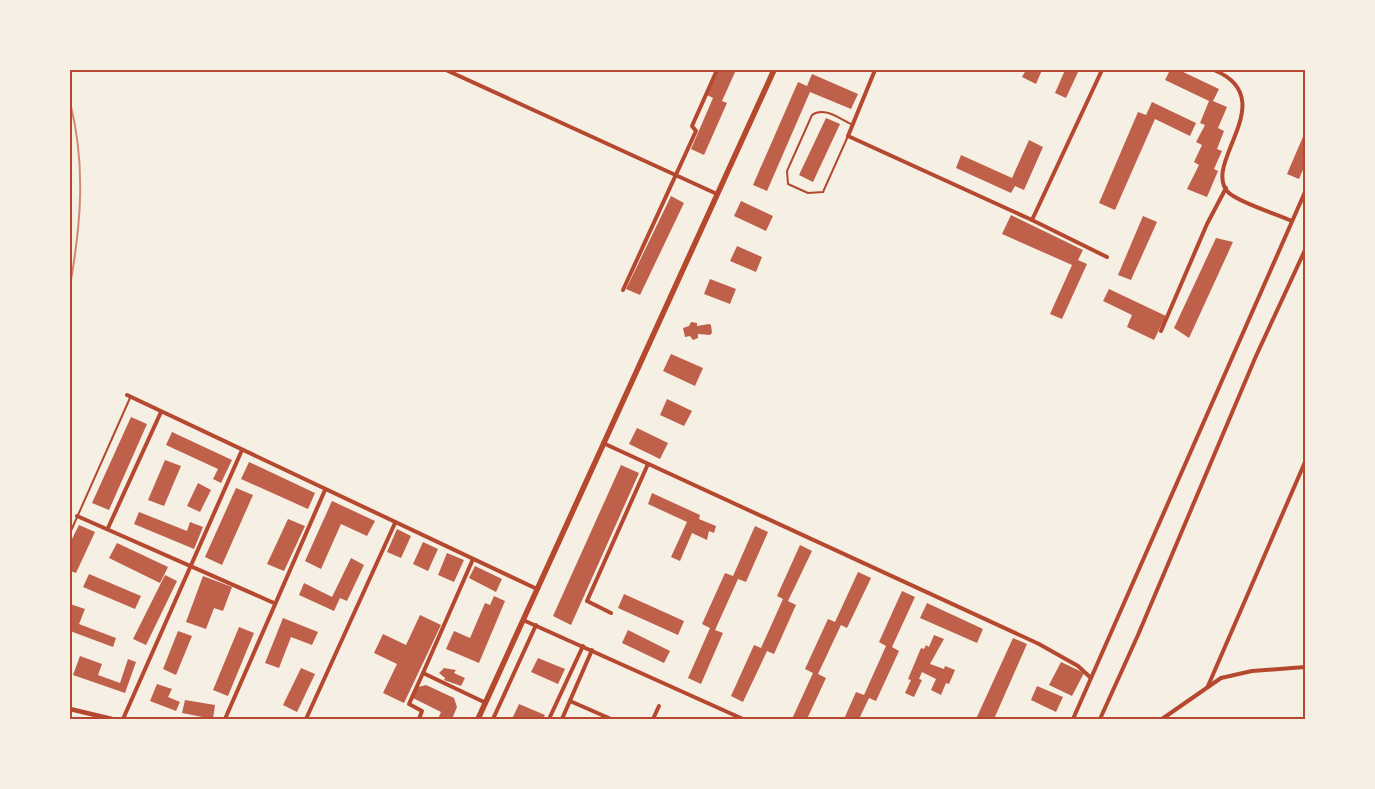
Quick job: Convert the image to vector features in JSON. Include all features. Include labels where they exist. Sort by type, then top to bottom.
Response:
[{"type":"main road","points":[[478,719],[774,70]]},
{"type":"street","points":[[446,70],[717,194]]},
{"type":"street","points":[[623,290],[696,131],[692,126],[717,70]]},
{"type":"street","points":[[875,70],[848,136],[1032,220],[1107,257]]},
{"type":"street","points":[[1032,220],[1102,70]]},
{"type":"street","points":[[1161,331],[1207,224],[1226,188],[1224,175],[1240,115],[1242,97],[1239,88],[1232,78],[1224,72],[1214,70]]},
{"type":"street","points":[[1226,188],[1235,196],[1292,221]]},
{"type":"street","points":[[1074,719],[1305,192]]},
{"type":"street","points":[[1100,719],[1142,626],[1256,356],[1305,250]]},
{"type":"street","points":[[129,397],[537,589]]},
{"type":"street","points":[[108,528],[160,412]]},
{"type":"street","points":[[603,442],[1039,644],[1078,666],[1091,678]]},
{"type":"street","points":[[123,719],[242,450]]},
{"type":"street","points":[[1208,686],[1305,462]]},
{"type":"street","points":[[611,612],[587,601],[648,464]]},
{"type":"street","points":[[225,719],[274,603],[325,490]]},
{"type":"street","points":[[77,516],[108,528],[274,603]]},
{"type":"street","points":[[306,719],[396,523]]},
{"type":"street","points":[[419,719],[422,711],[409,704],[473,559]]},
{"type":"street","points":[[523,620],[743,719]]},
{"type":"street","points":[[494,719],[536,625]]},
{"type":"street","points":[[550,719],[583,646]]},
{"type":"street","points":[[562,719],[592,650]]},
{"type":"street","points":[[1162,719],[1221,678],[1238,673],[1305,667]]},
{"type":"street","points":[[423,673],[486,703]]},
{"type":"street","points":[[570,701],[611,719]]},
{"type":"street","points":[[653,719],[659,706]]},
{"type":"street","points":[[70,709],[112,719]]},
{"type":"lane","points":[[848,136],[823,192],[808,193],[788,184],[787,171],[812,115],[816,112],[826,112],[853,125]]},
{"type":"lane","points":[[70,533],[129,397]]},
{"type":"building","points":[[719,70],[736,70],[722,101],[727,103],[704,155],[691,149],[713,98],[707,95]]},
{"type":"building","points":[[1026,70],[1042,70],[1036,84],[1022,77]]},
{"type":"building","points":[[1065,70],[1079,70],[1066,98],[1055,93]]},
{"type":"building","points":[[1170,70],[1179,70],[1219,89],[1213,101],[1227,107],[1218,128],[1224,131],[1217,149],[1222,151],[1214,169],[1218,171],[1207,197],[1187,189],[1199,165],[1194,162],[1202,145],[1196,142],[1205,125],[1200,123],[1209,101],[1165,80]]},
{"type":"building","points":[[812,74],[858,94],[851,109],[810,92],[767,191],[753,185],[798,82],[807,86]]},
{"type":"building","points":[[1152,102],[1196,123],[1190,136],[1155,119],[1115,210],[1099,203],[1138,112],[1146,115]]},
{"type":"building","points":[[826,118],[840,124],[813,182],[799,175]]},
{"type":"building","points":[[1305,132],[1305,165],[1299,179],[1287,174]]},
{"type":"building","points":[[1029,140],[1043,147],[1024,190],[1015,186],[1011,193],[956,168],[961,155],[1012,178]]},
{"type":"building","points":[[671,196],[684,203],[640,295],[626,289]]},
{"type":"building","points":[[741,201],[773,216],[766,231],[734,216]]},
{"type":"building","points":[[1011,215],[1083,250],[1078,260],[1087,264],[1062,319],[1050,314],[1072,265],[1002,234]]},
{"type":"building","points":[[1143,216],[1157,222],[1131,280],[1118,275]]},
{"type":"building","points":[[1216,238],[1233,242],[1189,338],[1174,328]]},
{"type":"building","points":[[737,246],[762,257],[756,272],[730,261]]},
{"type":"building","points":[[710,279],[736,289],[730,304],[704,294]]},
{"type":"building","points":[[1109,289],[1166,316],[1154,340],[1127,327],[1132,315],[1103,301]]},
{"type":"building","points":[[691,322],[697,323],[697,326],[711,325],[712,333],[710,335],[698,334],[698,338],[693,340],[690,336],[685,337],[683,328],[689,326]]},
{"type":"building","points":[[671,354],[703,368],[695,386],[663,371]]},
{"type":"building","points":[[667,399],[692,411],[684,426],[660,415]]},
{"type":"building","points":[[131,417],[147,424],[109,510],[92,503]]},
{"type":"building","points":[[637,428],[668,443],[660,459],[629,444]]},
{"type":"building","points":[[172,432],[232,460],[221,483],[213,479],[218,469],[166,445]]},
{"type":"building","points":[[165,460],[181,466],[164,506],[148,500]]},
{"type":"building","points":[[249,462],[315,493],[308,509],[241,479]]},
{"type":"building","points":[[621,465],[639,473],[571,625],[553,616]]},
{"type":"building","points":[[198,483],[211,490],[200,512],[187,506]]},
{"type":"building","points":[[236,488],[253,495],[222,565],[205,557]]},
{"type":"building","points":[[652,493],[700,515],[699,519],[716,526],[714,533],[709,531],[707,540],[692,533],[680,561],[671,557],[687,522],[648,504]]},
{"type":"building","points":[[332,501],[375,521],[367,536],[341,524],[321,569],[305,561]]},
{"type":"building","points":[[139,512],[187,531],[190,522],[203,527],[194,549],[134,524]]},
{"type":"building","points":[[288,519],[305,526],[284,571],[267,564]]},
{"type":"building","points":[[79,525],[95,532],[76,573],[70,571],[70,543]]},
{"type":"building","points":[[755,526],[768,532],[746,582],[738,579],[715,630],[723,633],[701,684],[688,678],[710,628],[702,624],[725,573],[733,576]]},
{"type":"building","points":[[397,529],[411,536],[401,558],[387,552]]},
{"type":"building","points":[[423,542],[438,549],[428,571],[413,564]]},
{"type":"building","points":[[117,543],[168,567],[160,583],[109,558]]},
{"type":"building","points":[[800,545],[812,551],[788,601],[796,605],[774,654],[767,651],[743,702],[731,696],[754,645],[761,648],[783,599],[777,596]]},
{"type":"building","points":[[447,553],[464,560],[454,582],[438,575]]},
{"type":"building","points":[[351,558],[364,565],[347,601],[340,598],[334,611],[299,595],[304,583],[332,597]]},
{"type":"building","points":[[475,566],[502,579],[496,592],[469,578]]},
{"type":"building","points":[[858,572],[871,578],[847,628],[841,625],[818,674],[826,678],[807,719],[792,719],[813,673],[805,669],[828,619],[835,622]]},
{"type":"building","points":[[89,574],[141,596],[135,609],[83,587]]},
{"type":"building","points":[[165,575],[177,581],[146,645],[133,639]]},
{"type":"building","points":[[203,576],[232,587],[223,611],[214,608],[206,629],[186,622]]},
{"type":"building","points":[[902,591],[915,597],[892,647],[899,651],[876,701],[869,698],[859,719],[844,719],[856,692],[864,695],[886,646],[879,642]]},
{"type":"building","points":[[624,594],[684,621],[678,635],[618,608]]},
{"type":"building","points":[[494,596],[505,601],[479,663],[446,649],[454,631],[470,638],[485,603],[490,605]]},
{"type":"building","points":[[927,603],[983,629],[977,643],[920,618]]},
{"type":"building","points":[[70,604],[85,609],[79,624],[116,638],[113,647],[70,631]]},
{"type":"building","points":[[420,615],[441,625],[404,703],[383,693],[397,664],[374,653],[383,634],[406,645]]},
{"type":"building","points":[[283,618],[318,632],[312,645],[291,637],[279,668],[265,663]]},
{"type":"building","points":[[239,627],[254,633],[228,696],[213,690]]},
{"type":"building","points":[[628,630],[670,651],[664,663],[622,643]]},
{"type":"building","points":[[178,631],[192,636],[176,675],[163,669]]},
{"type":"building","points":[[934,635],[944,639],[930,664],[944,669],[945,666],[955,670],[949,684],[946,683],[941,695],[931,690],[936,679],[922,672],[919,679],[922,680],[914,697],[905,693],[911,680],[908,679],[921,648],[924,649],[926,645],[929,647]]},
{"type":"building","points":[[1013,638],[1027,644],[994,719],[976,719]]},
{"type":"building","points":[[80,656],[102,664],[98,675],[120,683],[128,659],[136,662],[125,693],[73,675]]},
{"type":"building","points":[[538,658],[565,669],[558,684],[531,672]]},
{"type":"building","points":[[1061,662],[1084,673],[1072,696],[1049,685]]},
{"type":"building","points":[[301,668],[315,674],[297,712],[283,705]]},
{"type":"building","points":[[444,668],[456,670],[454,673],[465,678],[461,686],[444,680],[445,678],[439,673]]},
{"type":"building","points":[[157,684],[172,689],[168,697],[180,702],[176,711],[150,701]]},
{"type":"building","points":[[426,685],[454,698],[457,707],[452,719],[438,719],[441,712],[413,698],[418,687]]},
{"type":"building","points":[[1037,686],[1063,697],[1056,712],[1031,700]]},
{"type":"building","points":[[185,700],[215,705],[213,719],[182,713]]},
{"type":"building","points":[[519,704],[545,715],[543,719],[512,719]]},
{"type":"railway","points":[[70,102],[75,125],[80,172],[77,240],[70,286]]}]
